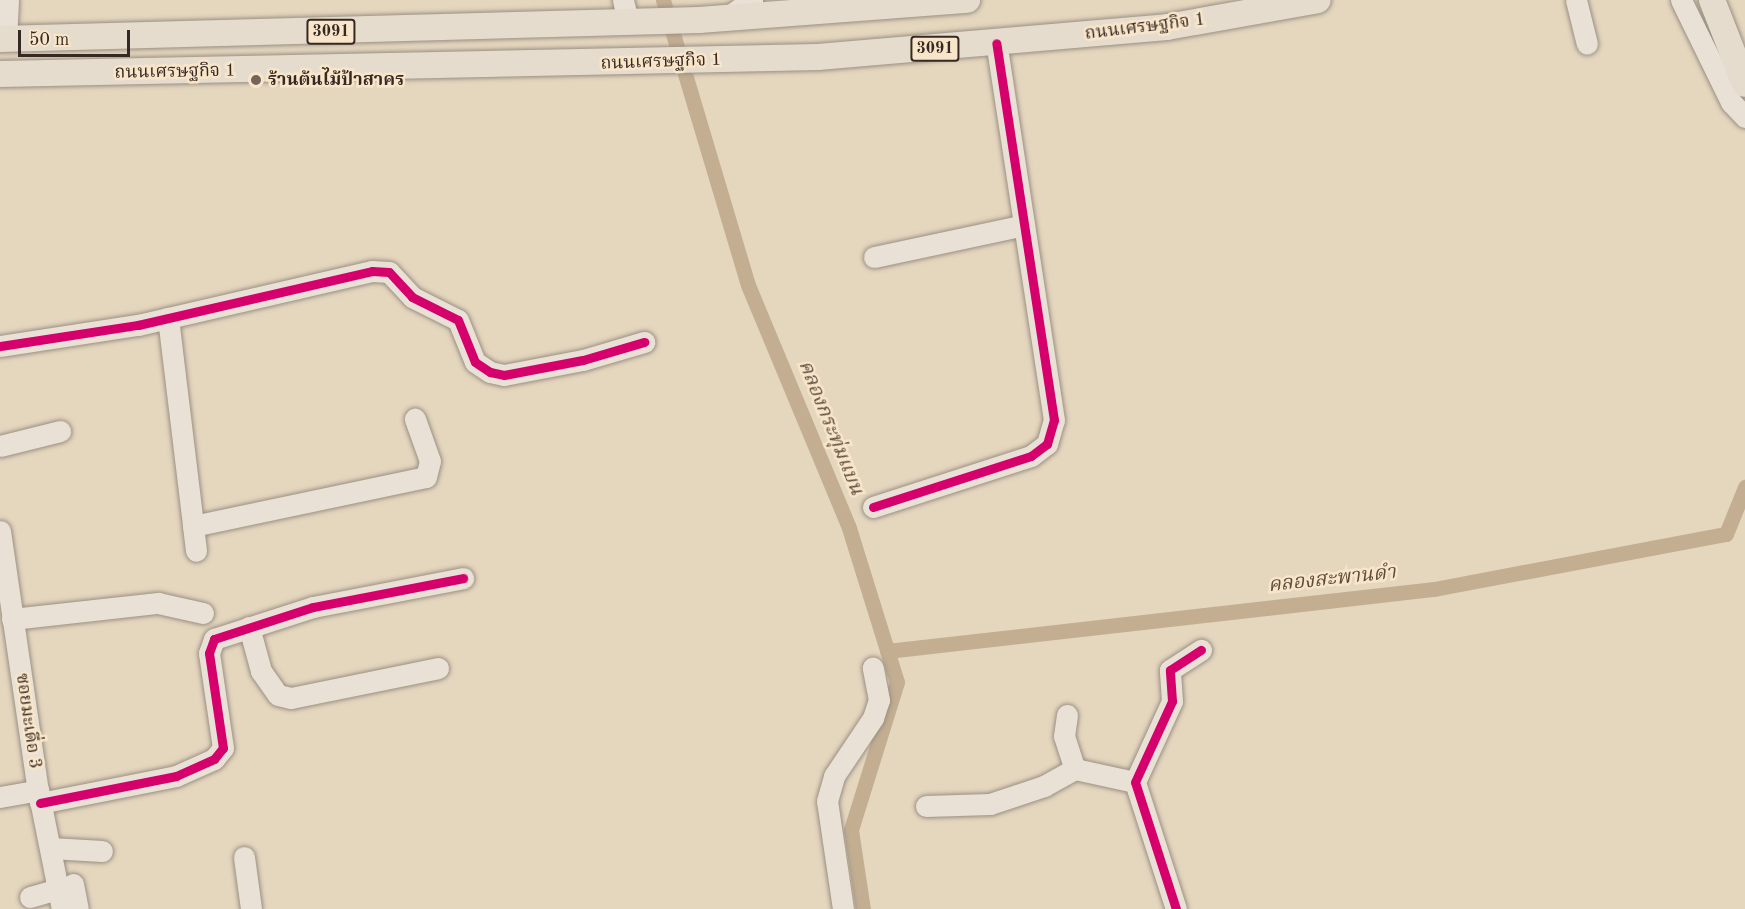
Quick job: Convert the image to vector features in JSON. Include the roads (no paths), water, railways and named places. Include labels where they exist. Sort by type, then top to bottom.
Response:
[{"type":"main road","name":"ถนนเศรษฐกิจ 1","points":[[3,39],[625,11],[661,21],[699,20],[841,5],[960,0]]},
{"type":"main road","name":"ถนนเศรษฐกิจ 1","points":[[0,74],[560,66],[662,59],[818,57],[1167,27],[1318,0]]},
{"type":"main road","points":[[1712,0],[1745,84]]},
{"type":"street","points":[[3,39],[8,0]]},
{"type":"street","points":[[726,18],[752,0]]},
{"type":"street","points":[[1576,0],[1587,44]]},
{"type":"street","points":[[1681,0],[1731,102],[1745,117]]},
{"type":"street","points":[[873,507],[1031,456],[1047,444],[1054,420],[996,43]]},
{"type":"street","points":[[874,257],[1024,225]]},
{"type":"street","points":[[0,346],[168,318],[372,271],[389,272],[412,297],[458,320],[475,362],[490,372],[504,375],[572,362],[644,342]]},
{"type":"street","points":[[168,318],[196,551]]},
{"type":"street","points":[[193,526],[426,477],[430,461],[415,419]]},
{"type":"street","points":[[0,446],[60,430]]},
{"type":"street","name":"ซอยมะเดื่อ 3","points":[[0,531],[2,559],[39,796],[64,894],[78,909]]},
{"type":"street","points":[[0,797],[39,796],[176,776],[214,759],[223,741],[210,645],[249,627],[313,607],[463,578]]},
{"type":"street","points":[[12,619],[158,603],[203,613]]},
{"type":"street","points":[[249,627],[261,671],[278,695],[291,698],[438,668]]},
{"type":"street","points":[[1176,909],[1135,782],[1172,701],[1170,670],[1201,650]]},
{"type":"street","points":[[843,909],[827,801],[834,776],[879,700],[873,668]]},
{"type":"street","points":[[1067,715],[1064,736],[1075,769]]},
{"type":"street","points":[[926,806],[990,804],[1044,786],[1075,769],[1135,782]]},
{"type":"street","points":[[51,848],[102,851]]},
{"type":"street","points":[[244,857],[251,909]]},
{"type":"street","points":[[30,897],[64,894]]},
{"type":"waterway","name":"คลองกระทุ่มแบน","points":[[663,0],[748,285],[849,528],[897,682],[851,830],[863,909]]},
{"type":"waterway","name":"คลองสะพานดำ","points":[[887,651],[1434,589],[1726,534],[1745,487]]},
{"type":"place","name":"ร้านต้นไม้ป้าสาคร","points":[[256,80]]}]
